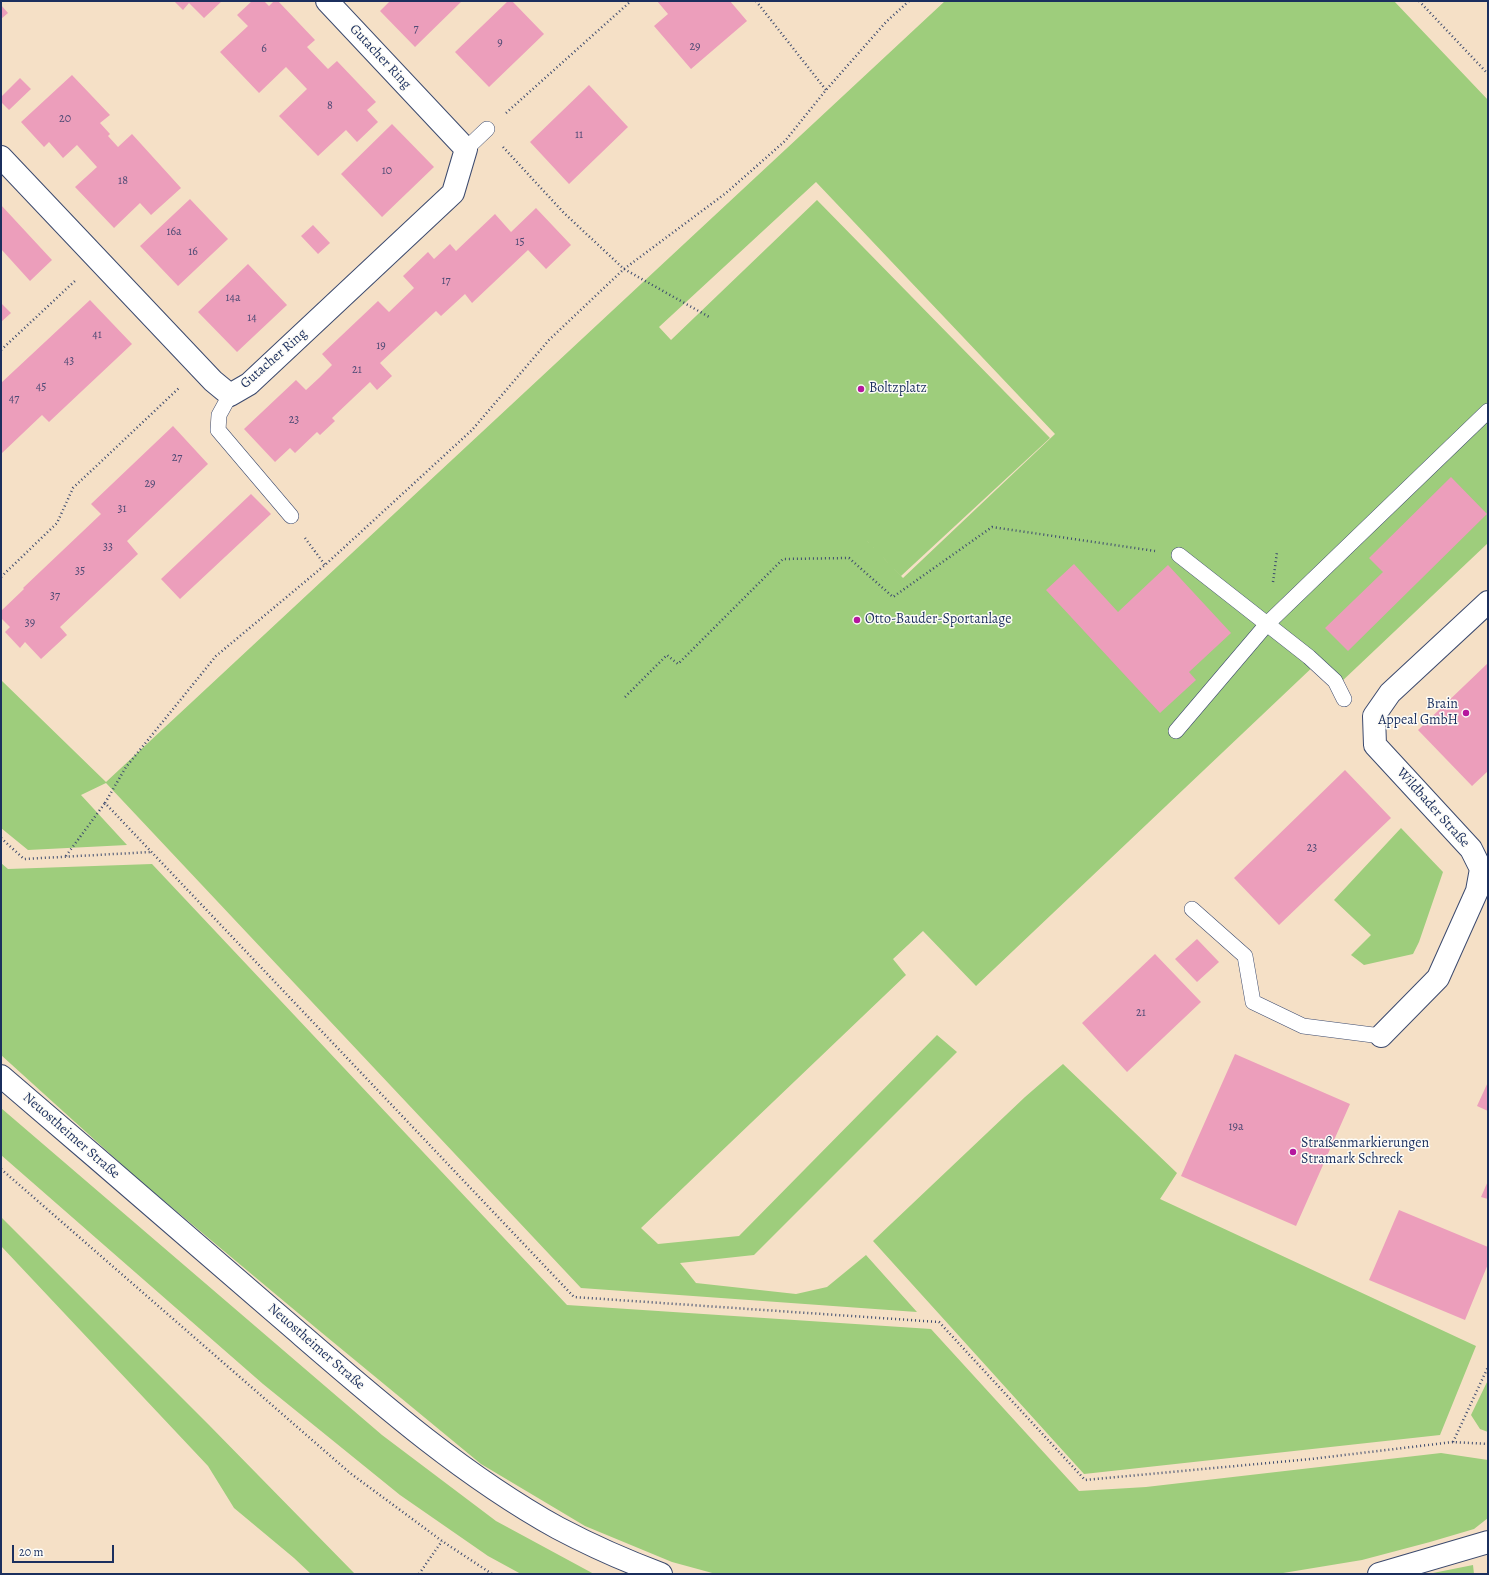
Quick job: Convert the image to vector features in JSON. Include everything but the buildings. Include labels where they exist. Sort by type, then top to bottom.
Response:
[{"type":"street","name":"Gutacher Ring","points":[[1,157],[200,368],[230,395],[249,384],[453,193],[466,148],[327,1]]},
{"type":"street","name":"Wildbader Straße","points":[[1381,1036],[1438,978],[1477,891],[1481,869],[1471,849],[1375,745],[1374,716],[1390,693],[1488,602]]},
{"type":"street","name":"Neuostheimer Straße","points":[[1,1076],[374,1398],[440,1449],[507,1497],[559,1528],[620,1558],[661,1574]]},
{"type":"street","points":[[1379,1574],[1488,1542]]},
{"type":"lane","points":[[466,148],[487,129]]},
{"type":"lane","points":[[230,395],[219,415],[218,430],[291,516]]},
{"type":"lane","points":[[1176,731],[1267,624],[1488,411]]},
{"type":"lane","points":[[1180,555],[1309,657],[1334,681],[1344,699]]},
{"type":"lane","points":[[1192,909],[1245,956],[1253,1002],[1304,1026],[1381,1036]]},
{"type":"path","points":[[631,1],[487,129],[564,213],[624,269],[711,318]]},
{"type":"path","points":[[756,1],[826,90]]},
{"type":"path","points":[[66,856],[106,803],[126,767],[216,656],[325,565],[472,430],[549,340],[624,269],[726,193],[784,141],[826,90],[886,22],[909,1]]},
{"type":"path","points":[[1419,1],[1488,74]]},
{"type":"path","points":[[1,350],[98,260]]},
{"type":"path","points":[[1,577],[57,523],[73,488],[200,368]]},
{"type":"path","points":[[291,516],[325,565]]},
{"type":"path","points":[[625,697],[667,655],[678,664],[783,558],[849,558],[893,597],[992,527],[1180,555]]},
{"type":"path","points":[[106,803],[574,1297],[939,1322],[1085,1480],[1311,1459],[1453,1442],[1488,1444]]},
{"type":"path","points":[[1,838],[24,859],[151,852]]},
{"type":"path","points":[[1,1169],[350,1473],[442,1541],[492,1574]]},
{"type":"path","points":[[1453,1442],[1488,1367]]},
{"type":"path","points":[[419,1574],[442,1541]]},
{"type":"green space","name":"Otto-Bauder-Sportanlage","points":[[945,1],[1394,1],[1488,100],[1488,543],[1339,684],[1318,662],[976,986],[923,931],[893,959],[906,975],[641,1228],[658,1244],[739,1236],[937,1035],[957,1052],[754,1255],[680,1263],[696,1283],[796,1294],[827,1287],[866,1255],[917,1312],[581,1288],[106,783],[81,795],[127,845],[28,850],[1,828],[1,680],[106,782]],"holes":[[[816,182],[1055,434],[903,578],[901,576],[1050,438],[817,200],[671,340],[659,327]]]},
{"type":"green space","points":[[1401,828],[1443,872],[1419,942],[1413,954],[1364,965],[1351,955],[1371,935],[1334,900]]},
{"type":"green space","points":[[1,863],[8,869],[152,864],[567,1305],[931,1329],[1079,1491],[1146,1487],[1441,1453],[1488,1460],[1488,1518],[1474,1529],[1430,1542],[1362,1560],[1277,1574],[716,1574],[672,1562],[585,1526],[481,1464],[139,1180],[1,1055]]},
{"type":"green space","points":[[1063,1064],[1177,1173],[1160,1199],[1476,1346],[1440,1435],[1084,1474],[873,1241],[1025,1097]]},
{"type":"green space","points":[[1,1108],[382,1435],[496,1521],[594,1574],[521,1574],[488,1556],[400,1495],[263,1384],[1,1155]]},
{"type":"green space","points":[[1,1217],[209,1425],[355,1574],[311,1574],[234,1508],[208,1466],[1,1246]]},
{"type":"green space","points":[[1488,1380],[1488,1432],[1480,1429],[1471,1415]]},
{"type":"green space","points":[[1473,1565],[1474,1574],[1428,1574]]},
{"type":"place","name":"Boltzplatz","points":[[861,389]]},
{"type":"place","name":"Otto-Bauder-Sportanlage","points":[[857,620]]},
{"type":"place","name":"Brain Appeal GmbH","points":[[1466,713]]},
{"type":"place","name":"Straßenmarkierungen Stramark Schreck","points":[[1293,1152]]}]
